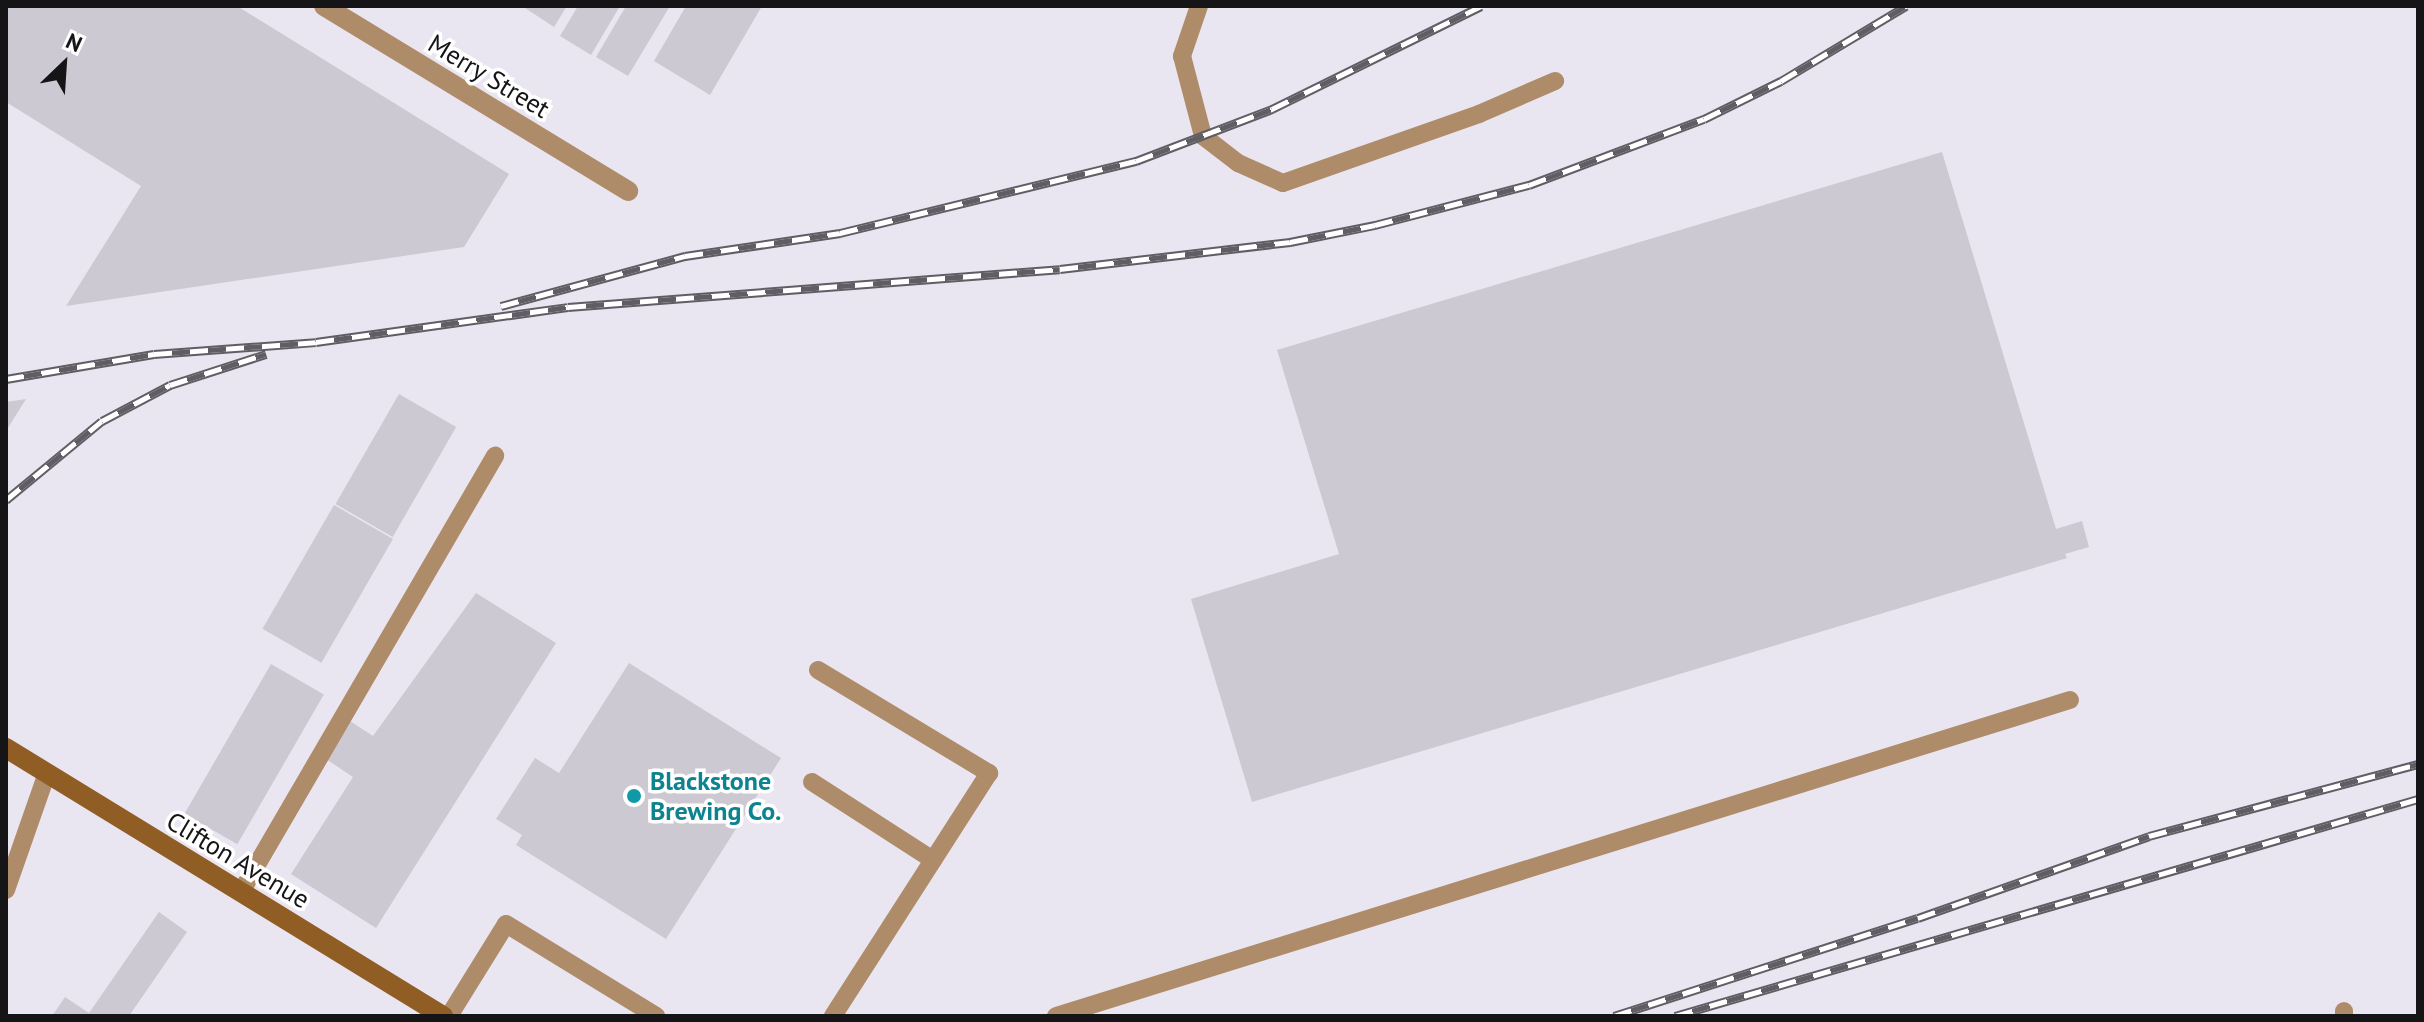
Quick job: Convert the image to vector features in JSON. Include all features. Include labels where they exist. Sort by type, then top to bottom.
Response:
[{"type":"street","name":"Merry Street","points":[[324,6],[628,191]]},
{"type":"street","name":"Clifton Avenue","points":[[6,748],[443,1016]]},
{"type":"lane","points":[[1199,6],[1182,56],[1203,136],[1238,163],[1283,183],[1479,114],[1555,81]]},
{"type":"lane","points":[[241,892],[495,456]]},
{"type":"lane","points":[[818,670],[989,773],[833,1016]]},
{"type":"lane","points":[[1056,1016],[2070,700]]},
{"type":"lane","points":[[6,890],[47,773]]},
{"type":"lane","points":[[812,782],[933,860]]},
{"type":"lane","points":[[449,1016],[506,924],[656,1016]]},
{"type":"building","points":[[6,6],[237,6],[509,174],[464,247],[66,306],[141,186],[6,102]]},
{"type":"building","points":[[522,6],[567,6],[554,27]]},
{"type":"building","points":[[578,6],[620,6],[591,55],[560,36]]},
{"type":"building","points":[[626,6],[670,6],[628,76],[596,57]]},
{"type":"building","points":[[686,6],[762,6],[710,95],[654,61]]},
{"type":"building","points":[[1942,152],[2056,529],[2082,521],[2089,547],[2065,554],[2067,558],[1252,802],[1191,599],[1339,554],[1277,350]]},
{"type":"building","points":[[399,394],[456,427],[393,537],[336,504]]},
{"type":"building","points":[[26,399],[6,431],[6,402]]},
{"type":"building","points":[[334,505],[393,539],[321,663],[263,629]]},
{"type":"building","points":[[476,593],[556,643],[376,928],[291,874],[353,777],[323,757],[347,719],[373,736]]},
{"type":"building","name":"Blackstone Brewing Co.","points":[[629,663],[781,758],[666,939],[516,845],[522,835],[496,819],[535,758],[559,773]]},
{"type":"building","points":[[271,664],[324,694],[237,844],[184,814]]},
{"type":"building","points":[[159,912],[187,932],[129,1016],[52,1016],[65,997],[89,1013]]},
{"type":"railway","points":[[501,306],[685,256],[840,233],[1136,161],[1272,109],[1481,6]]},
{"type":"railway","points":[[6,379],[154,354],[316,342],[568,307],[1060,269],[1290,242],[1375,225],[1529,185],[1704,119],[1781,81],[1906,6]]},
{"type":"railway","points":[[6,500],[102,421],[170,385],[266,354]]},
{"type":"railway","points":[[1614,1016],[1918,918],[2149,836],[2418,764]]},
{"type":"railway","points":[[1675,1016],[2418,799]]},
{"type":"place","name":"Blackstone Brewing Co.","points":[[634,796]]}]
